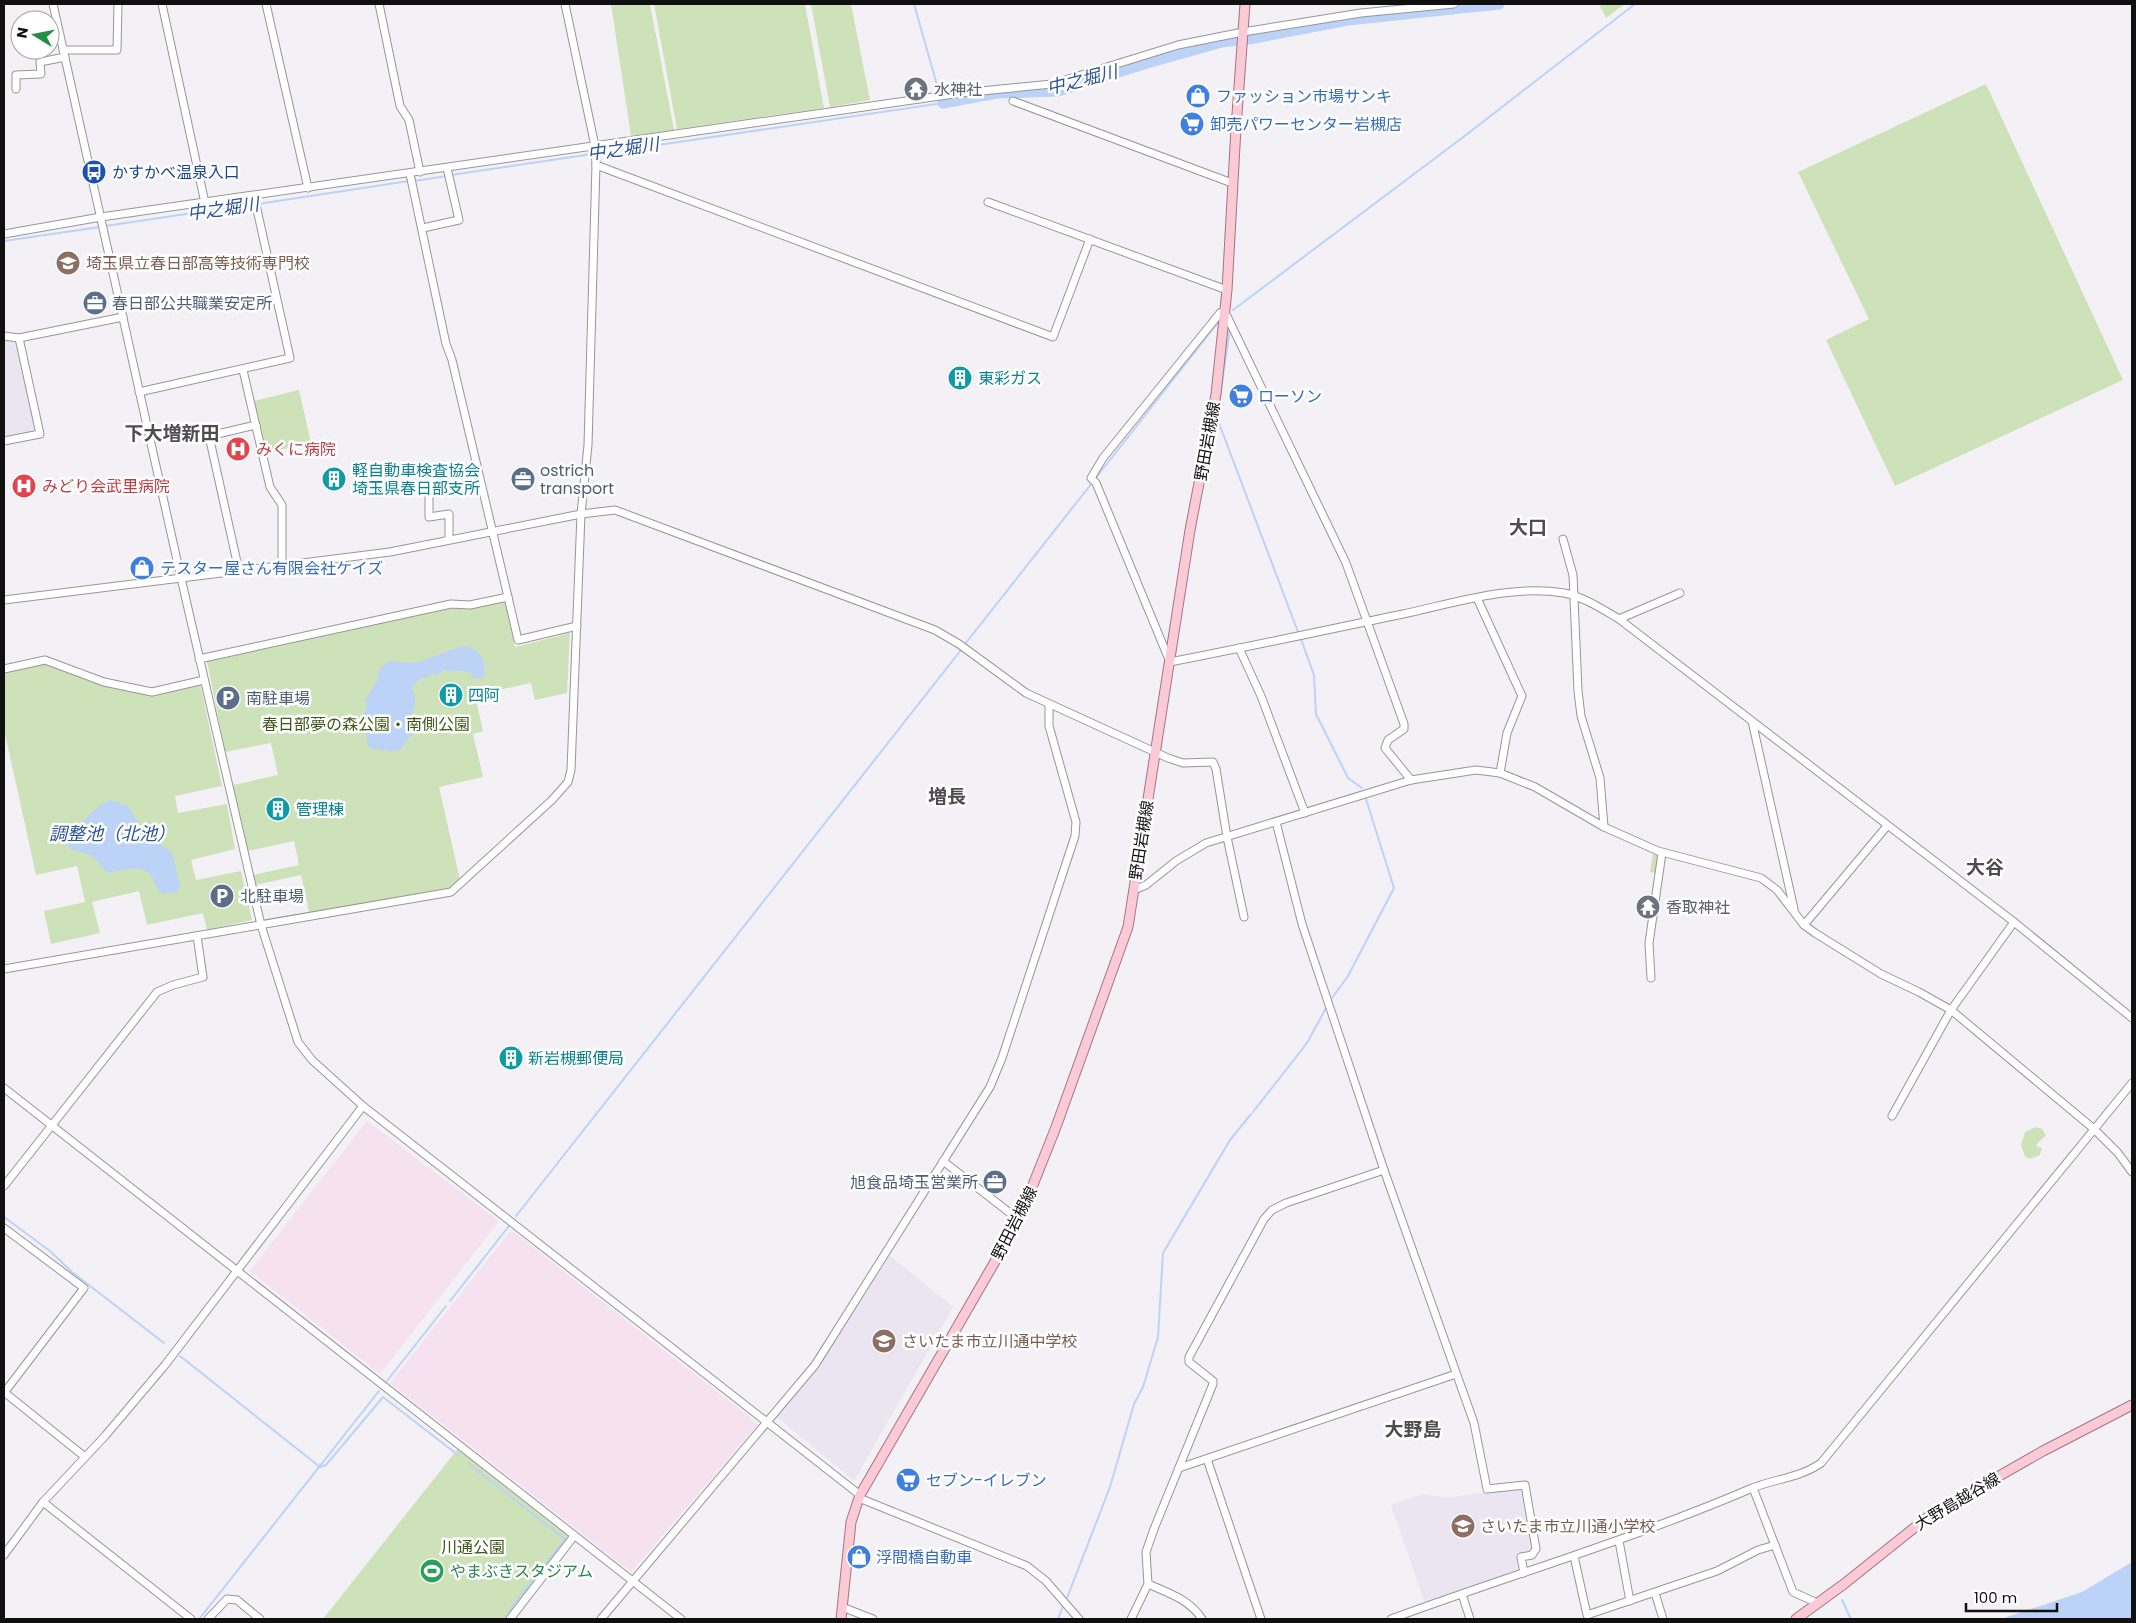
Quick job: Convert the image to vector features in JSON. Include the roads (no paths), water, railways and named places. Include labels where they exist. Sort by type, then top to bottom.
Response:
[{"type":"main road","name":"野田岩槻線","points":[[841,1619],[851,1522],[859,1496],[1019,1220],[1122,946],[1134,890],[1190,530],[1216,394],[1227,290],[1232,183],[1245,4]]},
{"type":"main road","name":"大野島越谷線","points":[[1796,1619],[1929,1516],[2043,1451],[2132,1405]]},
{"type":"street","points":[[53,4],[180,578],[260,925],[298,1042],[312,1060],[363,1106],[768,1422],[859,1496],[1027,1566],[1046,1581],[1079,1619]]},
{"type":"street","points":[[16,88],[16,75],[41,74],[40,62],[64,53],[118,50],[118,4]]},
{"type":"street","points":[[162,4],[205,203]]},
{"type":"street","points":[[266,4],[308,188]]},
{"type":"street","points":[[379,4],[400,106],[409,120],[420,172]]},
{"type":"street","points":[[4,969],[451,892],[547,806],[568,782],[571,770],[581,514],[588,445],[596,161],[595,148],[565,4]]},
{"type":"street","points":[[4,234],[101,217],[205,203],[255,201],[308,188],[595,148],[962,93],[1052,84],[1178,45],[1243,32],[1361,13],[1454,4]]},
{"type":"street","points":[[1013,101],[1232,183]]},
{"type":"street","points":[[596,161],[1053,337],[1090,239]]},
{"type":"street","points":[[423,228],[458,220],[447,168]]},
{"type":"street","points":[[410,174],[423,228],[446,344],[518,640],[577,626]]},
{"type":"street","points":[[139,392],[290,358],[255,201]]},
{"type":"street","points":[[988,202],[1227,290]]},
{"type":"street","points":[[1411,780],[1385,748],[1388,740],[1404,729],[1404,724],[1369,621],[1346,563],[1225,315],[1220,313],[1103,458],[1093,480],[1170,662],[1369,621],[1478,598],[1527,592],[1565,593],[1597,605],[1619,619],[2014,922],[2132,1018]]},
{"type":"street","points":[[4,336],[19,338],[123,316]]},
{"type":"street","points":[[4,442],[40,434],[19,338]]},
{"type":"street","points":[[243,370],[270,487],[282,505],[282,565]]},
{"type":"street","points":[[239,571],[209,436],[256,425]]},
{"type":"street","points":[[429,492],[429,517],[449,514],[449,539]]},
{"type":"street","points":[[4,600],[390,552],[581,514],[615,510],[936,630],[960,644],[1026,693],[1049,704],[1154,752],[1183,763],[1213,762],[1216,768],[1227,837],[1244,917]]},
{"type":"street","points":[[1564,539],[1573,575],[1578,691],[1581,716],[1600,778],[1604,827]]},
{"type":"street","points":[[1619,619],[1680,592]]},
{"type":"street","points":[[199,659],[452,604],[470,605],[508,598]]},
{"type":"street","points":[[1478,598],[1522,696],[1507,733],[1500,773]]},
{"type":"street","points":[[1239,648],[1261,696],[1305,813]]},
{"type":"street","points":[[4,669],[45,660],[104,682],[152,692],[204,680]]},
{"type":"street","points":[[601,1619],[820,1358],[990,1087],[1002,1058],[1075,836],[1076,822],[1049,726],[1049,704]]},
{"type":"street","points":[[1752,722],[1794,912]]},
{"type":"street","points":[[1134,890],[1146,885],[1176,860],[1206,843],[1411,780],[1476,770],[1500,773],[1559,799],[1604,827],[1662,853],[1762,878],[1777,890],[1804,925],[1880,974],[1920,992],[1950,1010],[2094,1129],[2118,1153],[2132,1172]]},
{"type":"street","points":[[1276,822],[1302,924],[1384,1170],[1478,1434],[1487,1489],[1525,1485],[1536,1549],[1532,1555],[1521,1557],[1524,1573]]},
{"type":"street","points":[[1804,925],[1887,826]]},
{"type":"street","points":[[1651,978],[1649,942],[1662,853]]},
{"type":"street","points":[[1892,1116],[1950,1010],[2014,922]]},
{"type":"street","points":[[4,1186],[157,992],[173,985],[203,977],[197,936]]},
{"type":"street","points":[[1391,1619],[1693,1514],[1753,1488],[1806,1472],[1821,1463],[2132,1083]]},
{"type":"street","points":[[4,1088],[681,1619]]},
{"type":"street","points":[[4,1555],[43,1502],[165,1365],[238,1272],[363,1106]]},
{"type":"street","points":[[943,1161],[1019,1220]]},
{"type":"street","points":[[1131,1619],[1148,1584],[1146,1552],[1161,1510],[1180,1468],[1213,1384],[1213,1381],[1189,1362],[1189,1357],[1264,1219],[1272,1210],[1286,1203],[1384,1170]]},
{"type":"street","points":[[4,1228],[84,1288],[4,1392],[85,1457]]},
{"type":"street","points":[[1180,1468],[1456,1374]]},
{"type":"street","points":[[1207,1459],[1261,1619]]},
{"type":"street","points":[[1753,1488],[1793,1592],[1817,1603]]},
{"type":"street","points":[[43,1502],[191,1619]]},
{"type":"street","points":[[510,1619],[574,1536]]},
{"type":"street","points":[[1619,1540],[1630,1600]]},
{"type":"street","points":[[1574,1556],[1588,1615],[1717,1571],[1758,1550],[1775,1545]]},
{"type":"street","points":[[1148,1584],[1186,1602],[1194,1608],[1202,1619]]},
{"type":"street","points":[[1655,1593],[1663,1619]]},
{"type":"street","points":[[1462,1594],[1470,1619]]},
{"type":"street","points":[[208,1619],[227,1599],[237,1600],[260,1619]]},
{"type":"street","points":[[842,1607],[873,1619]]},
{"type":"water","points":[[462,646],[473,649],[481,656],[485,667],[484,678],[477,679],[470,676],[472,673],[468,672],[443,670],[440,674],[434,675],[433,672],[428,677],[420,678],[411,689],[415,700],[412,712],[415,723],[414,728],[400,750],[389,752],[385,749],[383,752],[380,748],[376,750],[368,747],[365,724],[362,721],[367,706],[365,701],[378,679],[380,668],[389,661],[416,663]]},
{"type":"water","name":"調整池（北池）","points":[[111,800],[128,806],[144,833],[172,852],[180,886],[176,892],[162,894],[148,872],[132,869],[108,873],[91,855],[70,849],[66,841],[67,837],[98,807]]},
{"type":"water","points":[[2132,1562],[2132,1619],[2001,1619],[2082,1592]]},
{"type":"waterway","points":[[914,4],[937,85],[941,93]]},
{"type":"waterway","name":"中之堀川","points":[[1249,39],[1348,20],[1499,4]]},
{"type":"waterway","points":[[1233,310],[1462,138],[1635,4]]},
{"type":"waterway","name":"中之堀川","points":[[943,103],[997,93],[1058,91],[1147,63],[1222,42],[1238,40]]},
{"type":"waterway","name":"中之堀川","points":[[597,154],[943,103],[943,99]]},
{"type":"waterway","name":"中之堀川","points":[[451,175],[592,154]]},
{"type":"waterway","name":"中之堀川","points":[[414,181],[447,176]]},
{"type":"waterway","name":"中之堀川","points":[[258,204],[409,181]]},
{"type":"waterway","name":"中之堀川","points":[[105,226],[254,204]]},
{"type":"waterway","name":"中之堀川","points":[[4,241],[100,227]]},
{"type":"waterway","points":[[1095,479],[1220,320]]},
{"type":"waterway","points":[[1230,328],[1217,418],[1298,632]]},
{"type":"waterway","points":[[965,644],[1092,483]]},
{"type":"waterway","points":[[1301,639],[1314,675],[1316,714],[1348,778],[1362,788]]},
{"type":"waterway","points":[[516,1216],[961,650]]},
{"type":"waterway","points":[[1332,998],[1348,976],[1394,888],[1366,799]]},
{"type":"waterway","points":[[1253,1112],[1307,1043],[1326,1008]]},
{"type":"waterway","points":[[1067,1598],[1110,1487],[1134,1404],[1143,1387],[1158,1337],[1163,1253],[1230,1140],[1251,1114]]},
{"type":"waterway","points":[[4,1217],[50,1251],[72,1272],[164,1343]]},
{"type":"waterway","points":[[450,1301],[509,1226]]},
{"type":"waterway","points":[[387,1381],[446,1306]]},
{"type":"waterway","points":[[180,1356],[320,1467],[326,1465],[383,1397],[458,1455]]},
{"type":"waterway","points":[[200,1618],[379,1391]]},
{"type":"waterway","points":[[469,1464],[565,1539],[512,1606],[509,1614]]},
{"type":"waterway","points":[[1842,1600],[1851,1619]]},
{"type":"waterway","points":[[1058,1619],[1063,1606]]},
{"type":"place","name":"水神社","points":[[916,89]]},
{"type":"place","name":"ファッション市場サンキ","points":[[1198,96]]},
{"type":"place","name":"卸売パワーセンター岩槻店","points":[[1192,124]]},
{"type":"place","name":"かすかべ温泉入口","points":[[94,172]]},
{"type":"place","name":"埼玉県立春日部高等技術専門校","points":[[68,263]]},
{"type":"place","name":"春日部公共職業安定所","points":[[95,303]]},
{"type":"place","name":"東彩ガス","points":[[960,378]]},
{"type":"place","name":"ローソン","points":[[1241,396]]},
{"type":"place","name":"みくに病院","points":[[238,449]]},
{"type":"place","name":"軽自動車検査協会 埼玉県春日部支所","points":[[334,479]]},
{"type":"place","name":"ostrich transport","points":[[523,479]]},
{"type":"place","name":"みどり会武里病院","points":[[24,486]]},
{"type":"place","name":"テスター屋さん有限会社ケイズ","points":[[142,568]]},
{"type":"place","name":"四阿","points":[[451,695]]},
{"type":"place","name":"南駐車場","points":[[228,698]]},
{"type":"place","name":"管理棟","points":[[278,809]]},
{"type":"place","name":"北駐車場","points":[[222,896]]},
{"type":"place","name":"香取神社","points":[[1648,907]]},
{"type":"place","name":"新岩槻郵便局","points":[[511,1058]]},
{"type":"place","name":"旭食品埼玉営業所","points":[[995,1182]]},
{"type":"place","name":"さいたま市立川通中学校","points":[[884,1341]]},
{"type":"place","name":"セブン-イレブン","points":[[908,1480]]},
{"type":"place","name":"さいたま市立川通小学校","points":[[1463,1526]]},
{"type":"place","name":"浮間橋自動車","points":[[859,1557]]},
{"type":"place","name":"やまぶきスタジアム","points":[[432,1571]]},
{"type":"district","name":"下大増新田","points":[[172,433]]},
{"type":"district","name":"大口","points":[[1528,527]]},
{"type":"district","name":"増長","points":[[947,796]]},
{"type":"district","name":"大谷","points":[[1985,867]]},
{"type":"district","name":"大野島","points":[[1413,1429]]},
{"type":"park label","name":"春日部夢の森公園・南側公園","points":[[366,724]]},
{"type":"park label","name":"川通公園","points":[[473,1547]]}]
